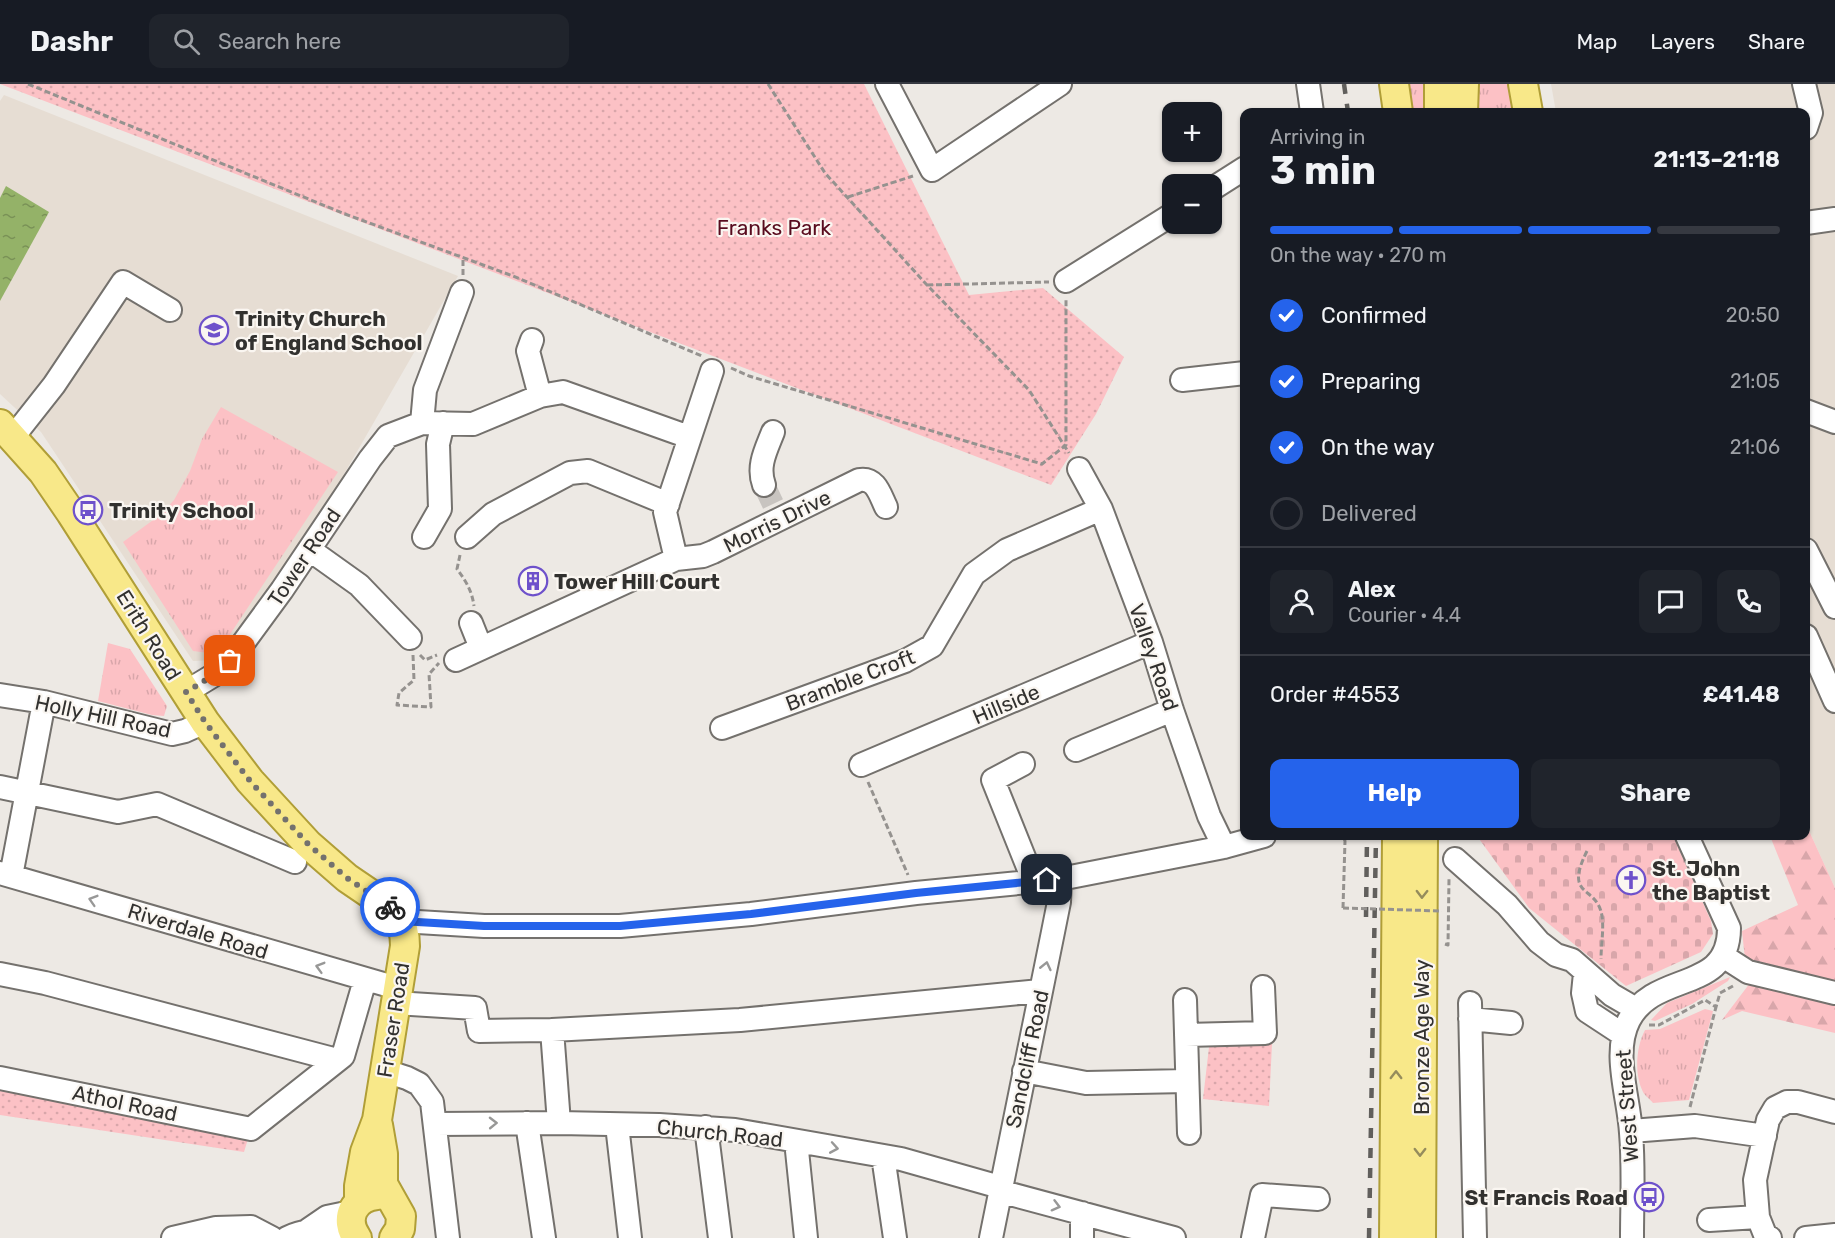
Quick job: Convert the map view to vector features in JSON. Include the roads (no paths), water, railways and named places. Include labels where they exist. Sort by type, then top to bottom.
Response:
[{"type":"main road","points":[[1394,84],[1397,108]]},
{"type":"main road","points":[[1439,84],[1439,108]]},
{"type":"main road","points":[[1463,108],[1464,84]]},
{"type":"main road","points":[[1523,84],[1527,108]]},
{"type":"main road","name":"Erith Road","points":[[7,430],[43,472],[205,722],[250,781],[308,844],[347,878],[397,912],[401,921]]},
{"type":"main road","name":"Bronze Age Way","points":[[1394,1238],[1397,840]]},
{"type":"main road","name":"Bronze Age Way","points":[[1421,1238],[1423,840]]},
{"type":"main road","name":"Fraser Road","points":[[355,1221],[365,1152],[377,1120],[405,946],[405,929],[401,921]]},
{"type":"main road","name":"Fraser Road","points":[[377,1120],[383,1154],[383,1184],[401,1216],[400,1229],[394,1238]]},
{"type":"main road","points":[[355,1221],[371,1196],[383,1196],[390,1199]]},
{"type":"street","points":[[887,84],[932,170],[1060,84]]},
{"type":"street","points":[[1308,84],[1311,108]]},
{"type":"street","points":[[1804,84],[1810,108]]},
{"type":"street","points":[[1222,183],[1240,171]]},
{"type":"street","points":[[1810,220],[1835,219]]},
{"type":"street","points":[[1066,281],[1162,221]]},
{"type":"street","name":"Erith Road","points":[[7,430],[41,403],[123,282],[170,309]]},
{"type":"street","points":[[424,537],[440,509],[438,444],[425,390],[462,292]]},
{"type":"street","points":[[532,340],[528,351],[540,396]]},
{"type":"street","points":[[676,559],[665,512],[715,365]]},
{"type":"street","points":[[1182,380],[1240,373]]},
{"type":"street","name":"Tower Road","points":[[186,692],[214,675],[230,661],[388,436],[432,423],[473,424],[549,393],[569,394],[689,437]]},
{"type":"street","points":[[1810,413],[1835,422]]},
{"type":"street","points":[[773,432],[762,459],[760,474],[773,502]]},
{"type":"street","name":"Valley Road","points":[[1075,462],[1101,509],[1151,642],[1209,816],[1224,847]]},
{"type":"street","points":[[467,537],[493,514],[570,473],[588,471],[668,504]]},
{"type":"street","name":"Morris Drive","points":[[451,658],[481,648],[676,559],[703,556],[773,502],[865,479],[877,487],[886,507]]},
{"type":"street","name":"Bramble Croft","points":[[722,728],[905,661],[932,646],[974,574],[1007,550],[1101,509]]},
{"type":"street","points":[[310,550],[359,585],[410,638]]},
{"type":"street","points":[[1810,558],[1835,607]]},
{"type":"street","points":[[473,619],[481,648]]},
{"type":"street","name":"Hillside","points":[[861,765],[1151,642]]},
{"type":"street","points":[[1810,645],[1835,701]]},
{"type":"street","name":"Holly Hill Road","points":[[0,695],[44,702],[172,734],[205,722]]},
{"type":"street","points":[[5,874],[28,792],[44,702]]},
{"type":"street","points":[[1076,750],[1172,710]]},
{"type":"street","points":[[1023,764],[993,780],[1034,882]]},
{"type":"street","points":[[0,787],[118,812],[157,804],[295,862]]},
{"type":"street","points":[[401,921],[484,926],[620,926],[751,914],[916,893],[1060,879],[1249,840]]},
{"type":"street","points":[[1689,840],[1730,928],[1729,944],[1723,956],[1748,972],[1835,993]]},
{"type":"street","points":[[1452,864],[1508,905],[1534,938],[1556,955],[1593,966],[1612,995],[1640,1017]]},
{"type":"street","name":"Riverdale Road","points":[[5,874],[365,980],[396,996],[475,1008],[479,1031],[552,1030]]},
{"type":"street","name":"Sandcliff Road","points":[[991,1238],[1059,902],[1060,879]]},
{"type":"street","name":"West Street","points":[[1632,1238],[1631,1131],[1622,1034],[1640,1017],[1655,992],[1706,972],[1717,965],[1723,956]]},
{"type":"street","points":[[1593,966],[1583,993],[1587,1011],[1622,1034]]},
{"type":"street","points":[[0,974],[45,983],[337,1060],[343,1056],[365,980]]},
{"type":"street","points":[[1186,1035],[1265,1033],[1263,987]]},
{"type":"street","points":[[559,1123],[552,1030],[740,1020],[1040,991]]},
{"type":"street","points":[[1185,1000],[1189,1133]]},
{"type":"street","points":[[1475,1238],[1470,1011],[1511,1023]]},
{"type":"street","name":"Athol Road","points":[[0,1078],[251,1129],[337,1060]]},
{"type":"street","points":[[385,1071],[419,1084],[432,1102],[448,1238]]},
{"type":"street","points":[[1024,1071],[1086,1083],[1187,1081]]},
{"type":"street","points":[[1709,1220],[1765,1232],[1755,1180],[1768,1120],[1775,1108],[1787,1102],[1798,1102],[1835,1112]]},
{"type":"street","points":[[527,1123],[544,1238]]},
{"type":"street","name":"Church Road","points":[[435,1124],[559,1123],[706,1127],[735,1130],[901,1159],[1174,1238]]},
{"type":"street","points":[[617,1125],[630,1238]]},
{"type":"street","points":[[1631,1131],[1695,1126],[1765,1136]]},
{"type":"street","points":[[706,1127],[720,1238]]},
{"type":"street","points":[[796,1141],[806,1238]]},
{"type":"street","points":[[883,1156],[895,1238]]},
{"type":"street","points":[[1253,1238],[1262,1195],[1318,1199]]},
{"type":"street","points":[[1082,1213],[1082,1238]]},
{"type":"street","points":[[297,1234],[327,1217],[355,1221]]},
{"type":"street","points":[[173,1238],[216,1228],[251,1227],[272,1238]]},
{"type":"street","points":[[1806,1238],[1835,1235]]},
{"type":"water","points":[[6,186],[49,212],[0,301],[0,198]]},
{"type":"tunnel","points":[[764,485],[773,504]]},
{"type":"railway","points":[[1344,84],[1347,108]]},
{"type":"railway","points":[[1366,917],[1367,840]]},
{"type":"railway","points":[[1369,1238],[1376,840]]},
{"type":"place","name":"Trinity Church of England School","points":[[214,330]]},
{"type":"place","name":"Trinity School","points":[[88,510]]},
{"type":"place","name":"Tower Hill Court","points":[[533,581]]},
{"type":"place","name":"St. John the Baptist","points":[[1631,880]]},
{"type":"place","name":"St Francis Road","points":[[1649,1197]]},
{"type":"park label","name":"Franks Park","points":[[774,227]]}]
